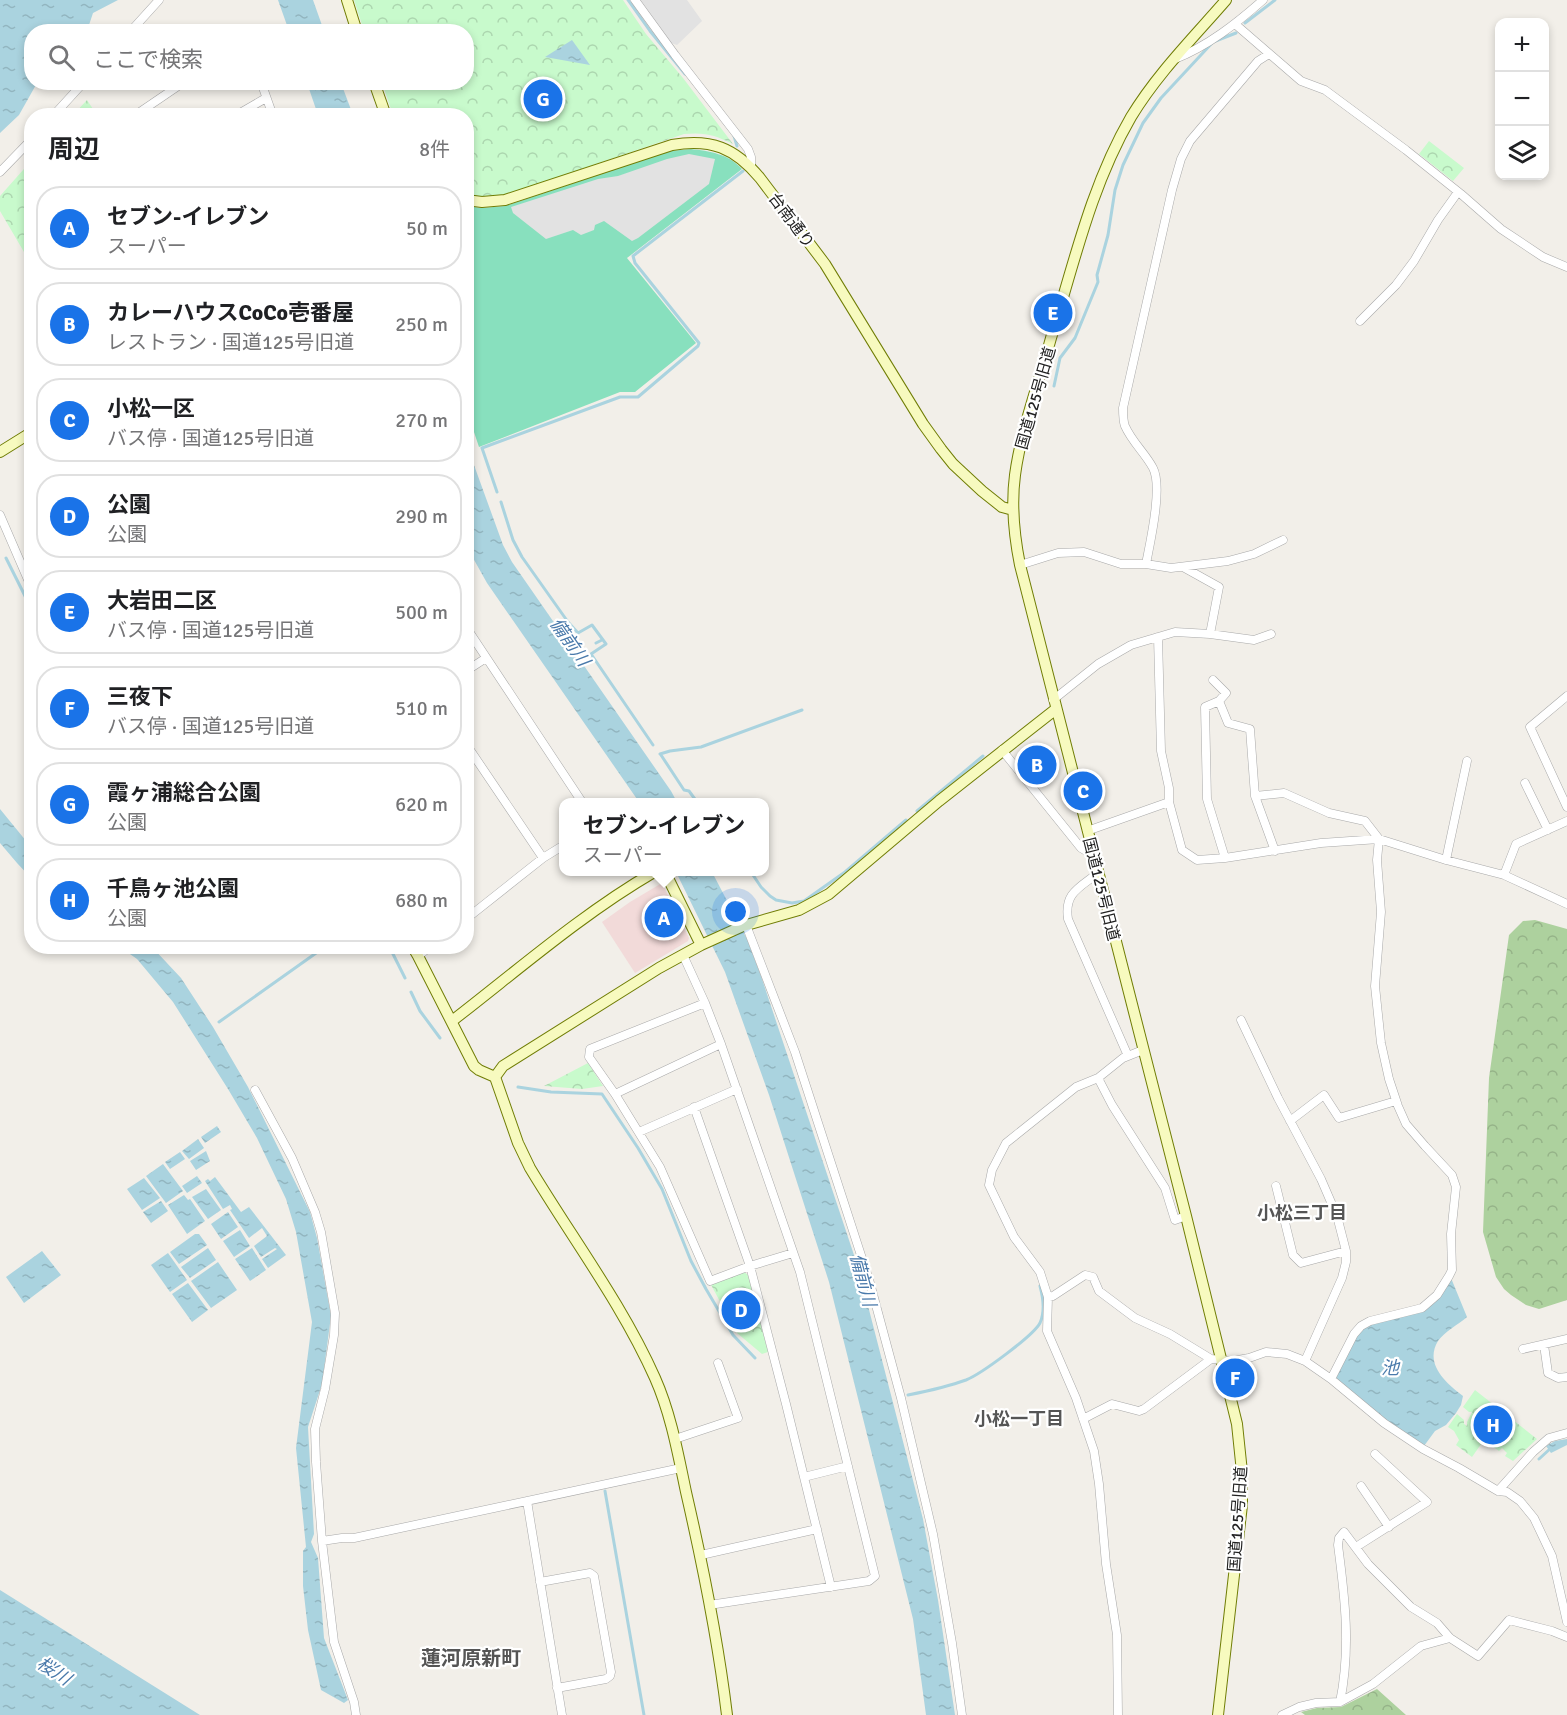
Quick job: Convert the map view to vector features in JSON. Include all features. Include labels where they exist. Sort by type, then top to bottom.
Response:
[{"type":"street","points":[[137,24],[159,0]]},
{"type":"street","points":[[347,0],[354,24]]},
{"type":"street","points":[[635,0],[748,149],[751,167]]},
{"type":"street","name":"国道125号旧道","points":[[1218,1715],[1242,1505],[1239,1439],[1216,1359],[1186,1216],[1020,565],[1014,534],[1013,510],[1015,475],[1023,437],[1091,205],[1109,158],[1132,116],[1173,60],[1226,0]]},
{"type":"street","points":[[1173,60],[1235,24],[1263,0]]},
{"type":"street","points":[[1235,24],[1301,81],[1325,90],[1406,150],[1501,230],[1543,257],[1567,267]]},
{"type":"street","points":[[1146,564],[1152,535],[1157,488],[1156,475],[1124,425],[1123,408],[1172,190],[1181,159],[1190,141],[1258,61],[1269,54]]},
{"type":"street","points":[[60,108],[77,90]]},
{"type":"street","points":[[146,108],[172,90]]},
{"type":"street","points":[[264,90],[270,108]]},
{"type":"street","points":[[377,90],[383,108]]},
{"type":"street","points":[[249,108],[266,98]]},
{"type":"street","name":"台南通り","points":[[474,201],[505,200],[687,142],[712,144],[734,153],[751,167],[825,264],[941,449],[953,464],[982,491],[1002,507],[1013,510]]},
{"type":"street","points":[[0,172],[24,147]]},
{"type":"street","points":[[1360,321],[1396,285],[1458,192]]},
{"type":"street","points":[[0,452],[24,437]]},
{"type":"street","points":[[0,515],[24,570]]},
{"type":"street","points":[[1020,565],[1058,553],[1084,552],[1122,564],[1183,567],[1228,561],[1254,554],[1283,540]]},
{"type":"street","points":[[1183,567],[1219,587],[1210,634]]},
{"type":"street","points":[[495,1077],[503,1066],[703,944],[744,925],[799,910],[829,894],[1002,750],[1098,664],[1131,645],[1175,632],[1254,640],[1272,634]]},
{"type":"street","points":[[1158,638],[1161,751],[1169,788],[1169,802],[1182,850],[1197,860],[1225,858],[1321,843],[1379,839],[1504,875],[1567,904]]},
{"type":"street","points":[[474,639],[579,798]]},
{"type":"street","points":[[474,666],[486,658]]},
{"type":"street","points":[[1213,680],[1226,693],[1219,701],[1205,707],[1207,799],[1225,858]]},
{"type":"street","points":[[1566,700],[1530,727],[1567,807]]},
{"type":"street","points":[[1219,701],[1228,723],[1250,729],[1255,796],[1275,851]]},
{"type":"street","points":[[1002,750],[1081,848],[1092,851]]},
{"type":"street","points":[[474,756],[543,858]]},
{"type":"street","points":[[1446,860],[1467,761]]},
{"type":"street","points":[[1525,783],[1548,830]]},
{"type":"street","points":[[1255,796],[1284,793],[1329,813],[1365,821],[1379,839],[1377,860],[1381,912],[1375,986],[1381,1043],[1389,1079],[1406,1124],[1452,1175],[1455,1187],[1451,1234],[1452,1270],[1437,1295],[1422,1308],[1370,1321],[1361,1326],[1354,1334],[1331,1379]]},
{"type":"street","points":[[1087,831],[1169,802]]},
{"type":"street","points":[[1504,875],[1516,844],[1567,821]]},
{"type":"street","points":[[474,913],[559,848]]},
{"type":"street","points":[[1098,873],[1070,897],[1066,906],[1068,919],[1128,1056]]},
{"type":"street","points":[[452,1021],[591,913],[647,876]]},
{"type":"street","points":[[666,876],[703,944]]},
{"type":"street","points":[[744,925],[753,939],[795,1052],[870,1283],[901,1398],[933,1534],[962,1715]]},
{"type":"street","points":[[417,954],[474,1066],[495,1077],[518,1143],[530,1168],[627,1321],[659,1389],[675,1439],[701,1555],[720,1659],[727,1715]]},
{"type":"street","points":[[683,955],[721,1044],[800,1272],[875,1576],[869,1581],[709,1605]]},
{"type":"street","points":[[705,1004],[590,1049],[589,1057],[660,1167],[710,1281],[793,1253]]},
{"type":"street","points":[[1241,1020],[1321,1179],[1337,1216],[1346,1251],[1342,1278],[1305,1361]]},
{"type":"street","points":[[615,1094],[721,1044]]},
{"type":"street","points":[[1118,1715],[1117,1635],[1105,1554],[1094,1451],[1076,1398],[1047,1331],[1048,1297],[1040,1272],[1014,1237],[989,1185],[992,1170],[1006,1143],[1076,1087],[1098,1078],[1128,1056],[1143,1050]]},
{"type":"street","points":[[1098,1078],[1112,1105],[1165,1188],[1175,1220],[1186,1216]]},
{"type":"street","points":[[639,1132],[736,1089]]},
{"type":"street","points":[[255,1090],[292,1158],[315,1212],[321,1232],[335,1313],[334,1335],[325,1389],[315,1429],[316,1462],[322,1541],[334,1642],[354,1702],[356,1715]]},
{"type":"street","points":[[1290,1121],[1324,1095],[1339,1118],[1396,1101]]},
{"type":"street","points":[[694,1107],[750,1266],[831,1587]]},
{"type":"street","points":[[1276,1186],[1293,1255],[1301,1263],[1346,1251]]},
{"type":"street","points":[[1048,1297],[1085,1275],[1093,1277],[1099,1291],[1136,1318],[1216,1359],[1249,1358],[1266,1352],[1287,1354],[1305,1361],[1331,1379],[1384,1423],[1423,1449],[1520,1501],[1542,1531],[1552,1556],[1567,1622]]},
{"type":"street","points":[[1523,1349],[1567,1339]]},
{"type":"street","points":[[1544,1345],[1548,1373],[1558,1378],[1567,1377]]},
{"type":"street","points":[[1083,1419],[1112,1404],[1138,1411],[1143,1409],[1216,1359]]},
{"type":"street","points":[[675,1439],[738,1418],[718,1363]]},
{"type":"street","points":[[1498,1491],[1533,1452],[1549,1438],[1567,1433]]},
{"type":"street","points":[[1356,1547],[1427,1502],[1375,1454]]},
{"type":"street","points":[[804,1477],[848,1466]]},
{"type":"street","points":[[322,1541],[354,1538],[681,1468]]},
{"type":"street","points":[[1361,1486],[1389,1527]]},
{"type":"street","points":[[526,1501],[562,1715]]},
{"type":"street","points":[[701,1555],[817,1529]]},
{"type":"street","points":[[1340,1702],[1347,1638],[1345,1597],[1338,1545],[1339,1538],[1344,1532],[1368,1563],[1411,1607],[1437,1623],[1450,1638],[1478,1656],[1509,1620],[1567,1637]]},
{"type":"street","points":[[540,1582],[590,1574],[594,1576],[611,1672],[606,1679],[558,1688]]},
{"type":"street","points":[[1283,1715],[1299,1707],[1316,1703],[1340,1702],[1373,1684],[1421,1646],[1450,1638]]},
{"type":"shaded area","points":[[640,0],[687,0],[702,21],[677,45],[671,43]]},
{"type":"shaded area","points":[[689,154],[715,159],[709,184],[632,241],[604,221],[595,225],[594,230],[581,235],[573,230],[546,239],[513,213],[511,207],[598,179],[618,176]]},
{"type":"shaded area","points":[[662,883],[689,938],[688,941],[635,973],[602,922]]},
{"type":"green space","points":[[354,0],[623,0],[646,34],[733,144],[710,135],[684,134],[505,195],[474,196],[474,108],[391,108],[384,90],[474,90],[474,24],[362,24]]},
{"type":"green space","points":[[87,100],[92,108],[80,108]]},
{"type":"green space","points":[[1429,141],[1464,168],[1453,181],[1419,154]]},
{"type":"green space","points":[[691,149],[712,152],[731,160],[742,169],[627,258],[696,343],[635,392],[620,392],[479,447],[474,432],[474,207],[505,206],[670,151]]},
{"type":"green space","points":[[24,169],[24,252],[0,211],[0,196]]},
{"type":"green space","points":[[1535,920],[1567,929],[1567,1300],[1539,1309],[1526,1305],[1504,1289],[1496,1277],[1483,1232],[1489,1078],[1509,935],[1523,921]]},
{"type":"green space","points":[[588,1063],[603,1086],[582,1089],[544,1086]]},
{"type":"green space","points":[[744,1272],[748,1275],[768,1352],[762,1354],[737,1333],[710,1283]]},
{"type":"green space","points":[[1475,1390],[1537,1439],[1513,1461],[1505,1456],[1507,1453],[1502,1448],[1499,1451],[1484,1440],[1472,1457],[1456,1445],[1459,1440],[1454,1431],[1448,1427],[1457,1414],[1467,1426],[1472,1412],[1463,1407]]},
{"type":"green space","points":[[1377,1689],[1406,1715],[1305,1715],[1301,1712],[1317,1708],[1341,1707]]},
{"type":"water","points":[[0,0],[118,0],[93,13],[89,24],[24,24],[24,90],[33,90],[19,115],[0,133]]},
{"type":"water","points":[[278,0],[313,0],[322,24],[287,24]]},
{"type":"water","points":[[572,40],[590,65],[545,57]]},
{"type":"water","points":[[309,90],[344,90],[350,108],[316,108]]},
{"type":"water","points":[[474,465],[503,545],[512,562],[675,798],[636,798],[487,583],[474,560]]},
{"type":"water","points":[[0,809],[24,838],[24,870],[17,863],[0,843]]},
{"type":"water","points":[[678,876],[714,876],[747,939],[858,1267],[923,1519],[955,1715],[926,1715],[913,1619],[829,1282],[769,1095],[725,972]]},
{"type":"water","points":[[130,954],[159,954],[181,978],[248,1087],[310,1212],[331,1316],[322,1384],[308,1427],[314,1534],[311,1542],[318,1558],[324,1638],[348,1700],[344,1703],[321,1690],[308,1630],[303,1586],[303,1551],[306,1547],[296,1448],[312,1322],[296,1232],[286,1199],[257,1138],[173,1002],[137,959]]},
{"type":"water","points":[[217,1126],[221,1132],[205,1143],[201,1137]]},
{"type":"water","points":[[198,1139],[204,1148],[189,1159],[182,1151]]},
{"type":"water","points":[[206,1151],[210,1161],[196,1170],[190,1161]]},
{"type":"water","points":[[180,1152],[185,1159],[170,1169],[165,1162]]},
{"type":"water","points":[[163,1164],[183,1191],[166,1203],[146,1176]]},
{"type":"water","points":[[197,1176],[202,1183],[187,1193],[182,1186]]},
{"type":"water","points":[[215,1177],[241,1212],[249,1207],[286,1255],[268,1268],[262,1259],[277,1249],[261,1257],[254,1246],[267,1236],[262,1228],[249,1238],[230,1210],[232,1209],[230,1205],[223,1209],[205,1181],[208,1179],[210,1181]]},
{"type":"water","points":[[144,1178],[160,1198],[142,1210],[127,1189]]},
{"type":"water","points":[[206,1189],[221,1210],[208,1219],[192,1197]]},
{"type":"water","points":[[184,1195],[188,1200],[190,1199],[205,1221],[187,1234],[168,1205]]},
{"type":"water","points":[[161,1201],[168,1211],[151,1223],[143,1212]]},
{"type":"water","points":[[228,1212],[238,1227],[221,1239],[211,1224]]},
{"type":"water","points":[[240,1230],[250,1246],[234,1257],[223,1241]]},
{"type":"water","points":[[195,1234],[199,1234],[207,1245],[179,1264],[170,1252]]},
{"type":"water","points":[[208,1248],[216,1260],[190,1278],[181,1267]]},
{"type":"water","points":[[252,1248],[266,1270],[250,1281],[235,1259]]},
{"type":"water","points":[[42,1251],[61,1275],[24,1303],[6,1277]]},
{"type":"water","points":[[168,1253],[187,1280],[170,1292],[151,1265]]},
{"type":"water","points":[[218,1262],[237,1290],[211,1308],[191,1281]]},
{"type":"water","name":"池","points":[[1451,1278],[1467,1317],[1438,1341],[1434,1349],[1434,1357],[1435,1365],[1444,1379],[1463,1396],[1456,1413],[1446,1425],[1435,1431],[1424,1446],[1386,1421],[1333,1378],[1362,1328],[1423,1310]]},
{"type":"water","points":[[188,1283],[208,1310],[192,1322],[172,1294]]},
{"type":"water","points":[[1567,1439],[1567,1445],[1551,1453],[1546,1446],[1555,1441]]},
{"type":"water","name":"桜川","points":[[0,1590],[200,1715],[0,1715]]},
{"type":"waterway","points":[[628,0],[685,74]]},
{"type":"waterway","points":[[1245,23],[1275,0]]},
{"type":"waterway","points":[[1054,386],[1060,358],[1075,338],[1098,282],[1097,275],[1108,235],[1115,190],[1123,165],[1143,123],[1161,98],[1213,42],[1236,33]]},
{"type":"waterway","points":[[734,136],[737,146]]},
{"type":"waterway","points":[[497,492],[482,448],[620,397],[638,397],[698,346],[699,343],[635,263],[633,256],[743,171]]},
{"type":"waterway","name":"備前川","points":[[501,502],[513,540],[522,557],[568,622],[578,633],[592,625],[606,644],[591,654],[653,745]]},
{"type":"waterway","points":[[6,558],[24,594]]},
{"type":"waterway","points":[[596,643],[602,640]]},
{"type":"waterway","points":[[660,754],[701,747],[802,710]]},
{"type":"waterway","points":[[661,755],[684,790],[689,791],[694,798]]},
{"type":"waterway","points":[[917,811],[983,756]]},
{"type":"waterway","points":[[754,876],[761,887],[776,900],[792,903],[804,901],[845,872],[906,820]]},
{"type":"waterway","points":[[219,1022],[315,954]]},
{"type":"waterway","points":[[393,954],[405,978]]},
{"type":"waterway","points":[[411,992],[420,1011],[440,1038]]},
{"type":"waterway","points":[[518,1087],[551,1092],[602,1094],[662,1189],[691,1261],[706,1289],[733,1335],[755,1358]]},
{"type":"waterway","points":[[908,1395],[966,1380],[1017,1345],[1040,1323],[1043,1314],[1040,1286]]},
{"type":"waterway","points":[[1539,1459],[1551,1448]]},
{"type":"waterway","points":[[605,1491],[644,1715]]},
{"type":"place","name":"霞ヶ浦総合公園","points":[[543,99]]},
{"type":"place","name":"大岩田二区","points":[[1053,313]]},
{"type":"place","name":"カレーハウスCoCo壱番屋","points":[[1037,765]]},
{"type":"place","name":"小松一区","points":[[1083,791]]},
{"type":"place","name":"セブン-イレブン","points":[[664,918]]},
{"type":"place","name":"公園","points":[[741,1310]]},
{"type":"place","name":"三夜下","points":[[1235,1378]]},
{"type":"place","name":"千鳥ヶ池公園","points":[[1493,1425]]},
{"type":"district","name":"小松三丁目","points":[[1302,1213]]},
{"type":"district","name":"小松一丁目","points":[[1019,1419]]},
{"type":"district","name":"蓮河原新町","points":[[471,1658]]}]
